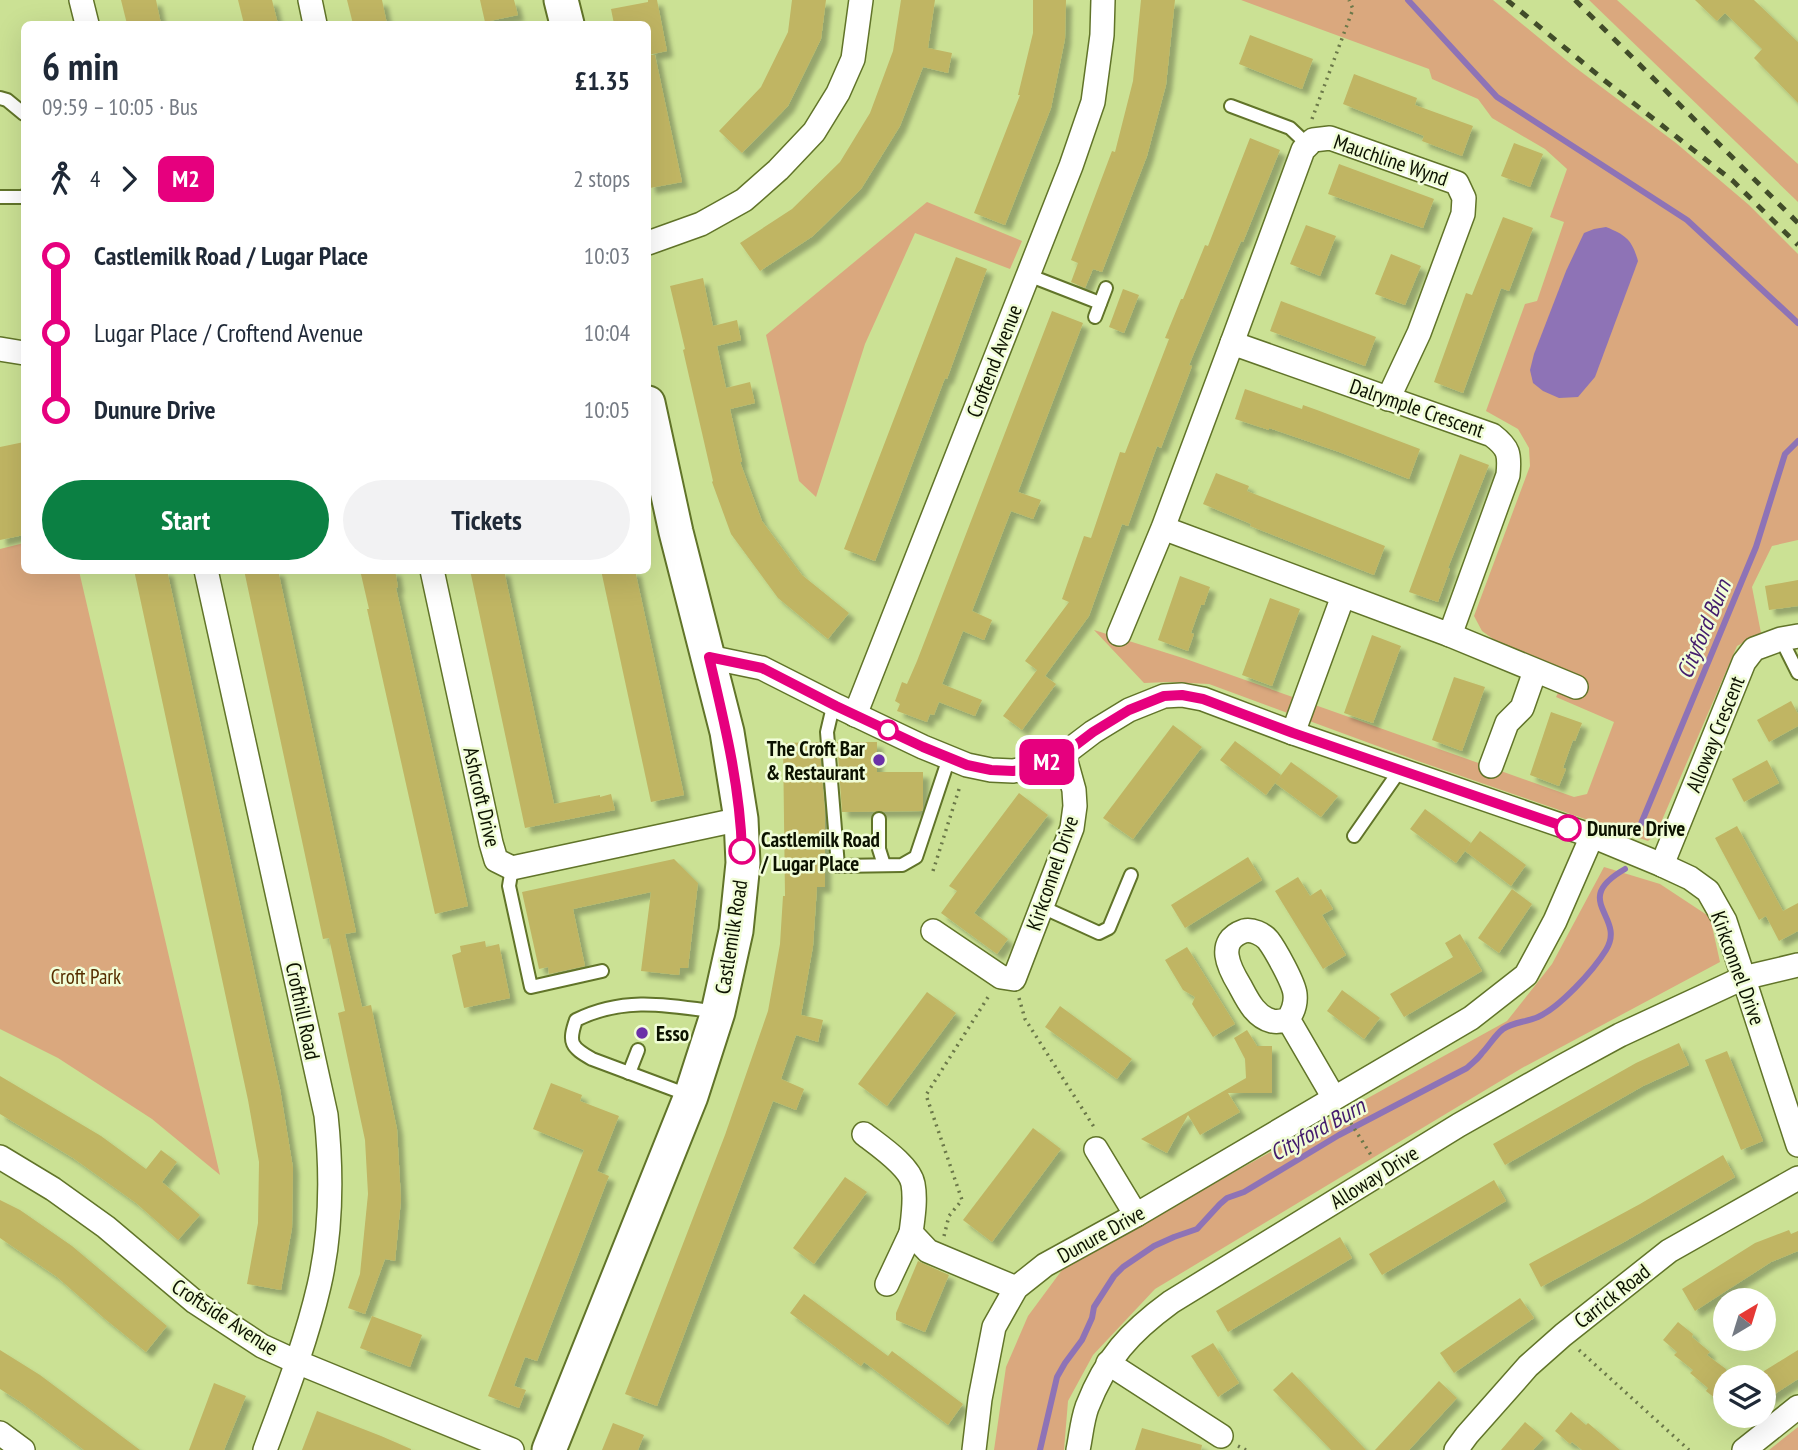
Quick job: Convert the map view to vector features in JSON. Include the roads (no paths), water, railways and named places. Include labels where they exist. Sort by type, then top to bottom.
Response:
[{"type":"street","points":[[81,0],[86,21]]},
{"type":"street","points":[[310,0],[314,21]]},
{"type":"street","points":[[561,0],[566,21]]},
{"type":"street","points":[[651,242],[701,224],[744,200],[778,170],[814,132],[838,93],[853,58],[861,0]]},
{"type":"street","name":"Croftend Avenue","points":[[846,711],[1071,166],[1093,102],[1102,35],[1103,0]]},
{"type":"street","name":"Mauchline Wynd","points":[[1232,343],[1303,150],[1311,142],[1330,138],[1457,183],[1464,198],[1463,214],[1419,333],[1388,399]]},
{"type":"street","points":[[1119,634],[1163,528],[1232,343]]},
{"type":"street","name":"Dalrymple Crescent","points":[[1232,343],[1492,435],[1506,446],[1510,460],[1508,475],[1450,635]]},
{"type":"street","points":[[0,349],[21,352]]},
{"type":"street","name":"Castlemilk Road","points":[[550,1450],[691,1096],[718,1012],[736,931],[743,863],[741,819],[727,732],[676,532],[651,417]]},
{"type":"street","points":[[1163,528],[1450,635],[1576,687]]},
{"type":"street","name":"Crofthill Road","points":[[207,574],[326,1115],[330,1155],[331,1192],[320,1286],[297,1362],[265,1450]]},
{"type":"street","name":"Ashcroft Drive","points":[[433,574],[496,860],[512,868],[741,819]]},
{"type":"street","points":[[1293,733],[1343,596]]},
{"type":"street","name":"Alloway Crescent","points":[[1662,865],[1744,663],[1754,649],[1790,637]]},
{"type":"street","points":[[709,657],[762,668],[846,711],[958,762],[991,770],[1013,771],[1034,768],[1064,754]]},
{"type":"street","points":[[1491,766],[1507,723],[1522,708],[1535,671]]},
{"type":"street","name":"Kirkconnel Drive","points":[[933,931],[1007,978],[1042,907],[1072,828],[1074,790],[1064,754],[1129,710],[1164,696],[1182,695],[1203,699],[1293,733],[1592,836],[1690,878],[1708,891],[1725,921],[1798,1145]]},
{"type":"street","name":"Dunure Drive","points":[[974,1450],[980,1399],[994,1327],[1016,1288],[1045,1265],[1136,1215],[1471,1018],[1526,975],[1555,922],[1592,836]]},
{"type":"street","points":[[1743,978],[1798,965]]},
{"type":"street","name":"Alloway Drive","points":[[1078,1450],[1087,1409],[1108,1363],[1147,1319],[1459,1125],[1619,1035],[1743,978]]},
{"type":"street","points":[[1288,1019],[1334,1098]]},
{"type":"street","points":[[864,1134],[898,1160],[913,1181],[911,1233],[887,1284]]},
{"type":"street","points":[[1096,1149],[1136,1215]]},
{"type":"street","name":"Croftside Avenue","points":[[0,1157],[53,1189],[106,1227],[195,1302],[262,1346],[512,1450]]},
{"type":"street","name":"Carrick Road","points":[[1456,1450],[1466,1435],[1528,1366],[1563,1335],[1669,1251],[1798,1178]]},
{"type":"street","points":[[911,1233],[928,1251],[1016,1288]]},
{"type":"street","points":[[1108,1363],[1228,1437]]},
{"type":"street","points":[[1744,1450],[1798,1407]]},
{"type":"street","points":[[0,1433],[23,1450]]},
{"type":"lane","points":[[0,97],[21,112]]},
{"type":"lane","points":[[1231,106],[1290,128],[1311,142]]},
{"type":"lane","points":[[0,197],[21,197]]},
{"type":"lane","points":[[1028,275],[1100,303]]},
{"type":"lane","points":[[1095,317],[1106,288]]},
{"type":"lane","points":[[1790,637],[1798,673]]},
{"type":"lane","points":[[846,711],[831,715],[827,732],[838,866],[902,865],[916,857],[958,762]]},
{"type":"lane","points":[[1354,836],[1400,770]]},
{"type":"lane","points":[[879,819],[880,849],[884,865]]},
{"type":"lane","points":[[512,868],[509,886],[531,987],[601,971]]},
{"type":"lane","points":[[1042,907],[1100,933],[1109,928],[1131,875]]},
{"type":"lane","points":[[691,1096],[592,1059],[572,1044],[570,1036],[576,1020],[610,1007],[718,1012]]},
{"type":"lane","points":[[629,1073],[638,1050]]},
{"type":"waterway","points":[[1408,0],[1497,97],[1687,220],[1798,323]]},
{"type":"waterway","name":"Cityford Burn","points":[[1638,831],[1756,547],[1785,454],[1798,441]]},
{"type":"waterway","name":"Cityford Burn","points":[[1040,1450],[1057,1377],[1082,1340],[1094,1307],[1123,1267],[1154,1246],[1197,1229],[1227,1198],[1244,1192],[1339,1135],[1467,1068],[1503,1029],[1538,1017],[1556,1005],[1585,978],[1606,950],[1611,938],[1600,900],[1601,890],[1609,880],[1625,869]]},
{"type":"railway","points":[[1507,0],[1733,181],[1798,245]]},
{"type":"railway","points":[[1575,0],[1798,223]]},
{"type":"place","name":"The Croft Bar & Restaurant","points":[[879,760]]},
{"type":"place","name":"Dunure Drive","points":[[1568,828]]},
{"type":"place","name":"Castlemilk Road / Lugar Place","points":[[742,851]]},
{"type":"place","name":"Esso","points":[[642,1033]]},
{"type":"park label","name":"Croft Park","points":[[86,976]]}]
